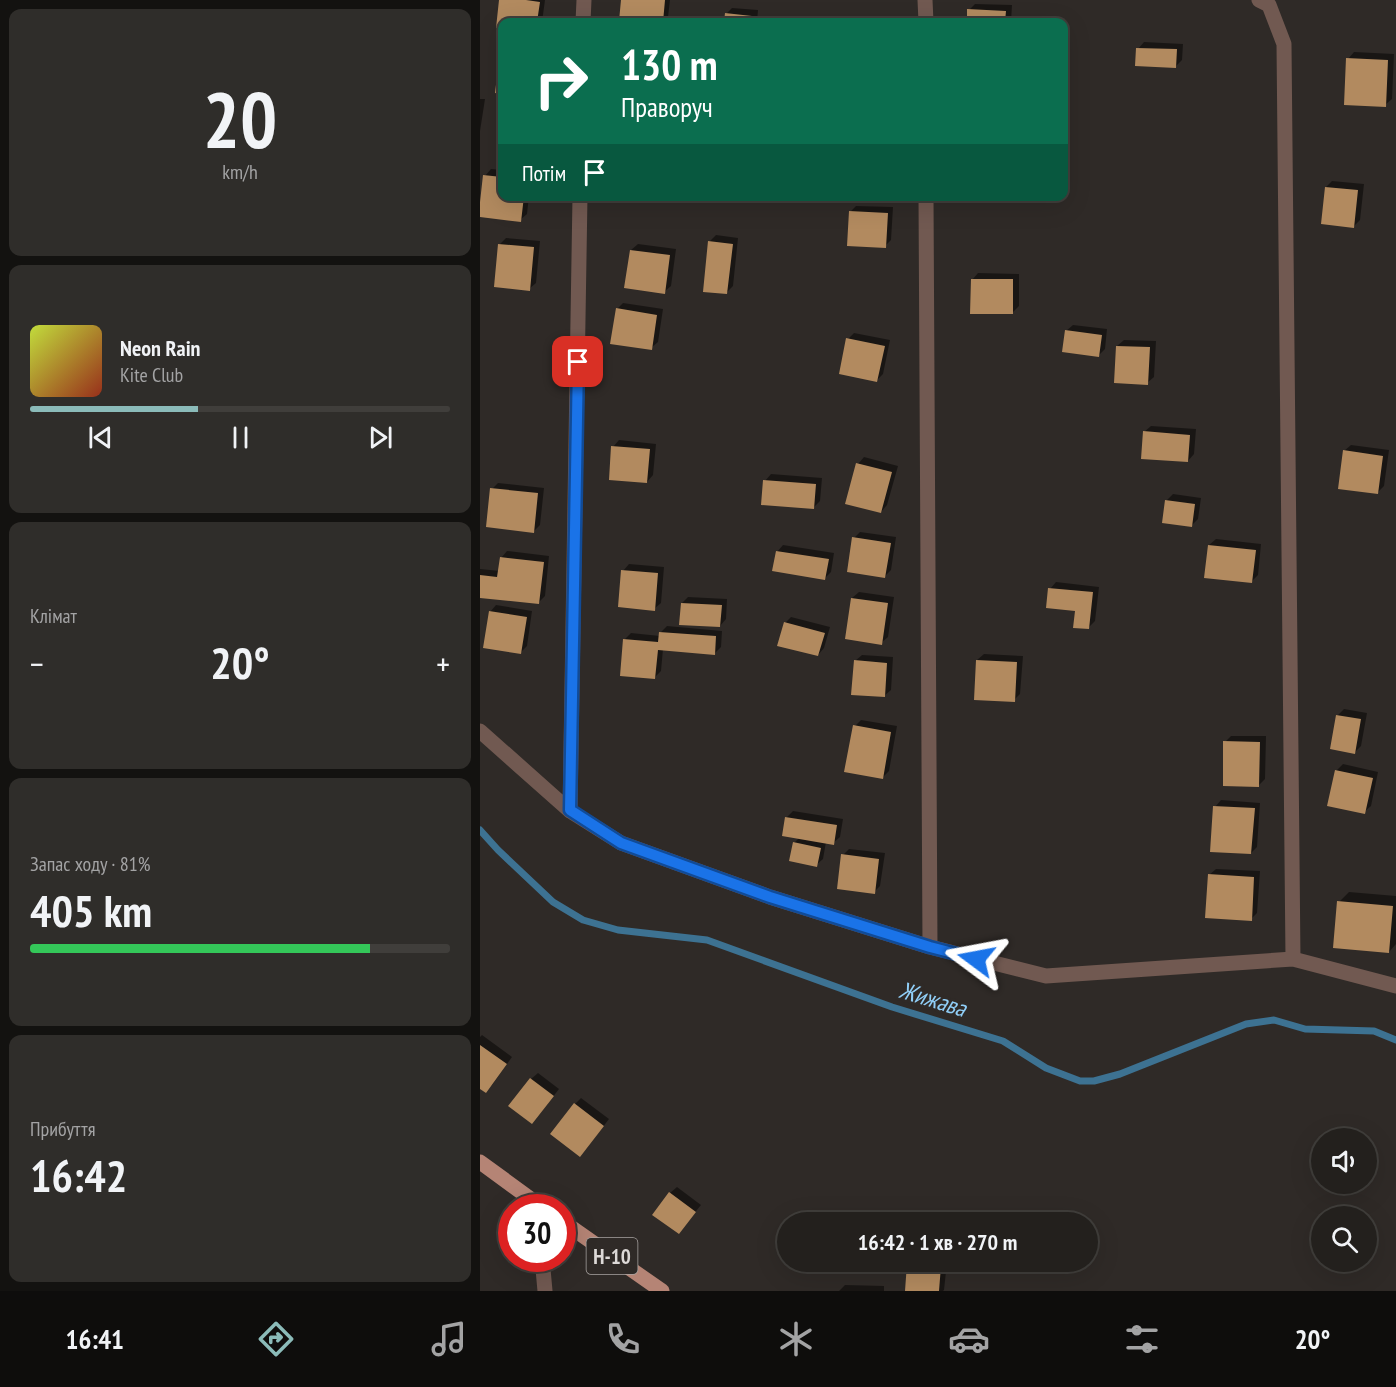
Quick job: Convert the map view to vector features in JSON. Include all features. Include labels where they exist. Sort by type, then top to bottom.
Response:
[{"type":"main road","points":[[480,1162],[523,1194]]},
{"type":"main road","name":"Н-10","points":[[576,1231],[662,1291]]},
{"type":"street","points":[[583,18],[584,0]]},
{"type":"street","points":[[926,0],[926,18]]},
{"type":"street","points":[[1259,0],[1269,5],[1284,44],[1293,959]]},
{"type":"street","points":[[570,810],[580,201]]},
{"type":"street","points":[[926,201],[930,947]]},
{"type":"street","points":[[480,731],[570,810],[621,843],[770,897],[930,947],[1046,976],[1293,959],[1396,986]]},
{"type":"street","points":[[543,1272],[545,1291]]},
{"type":"building","points":[[499,0],[540,2],[538,18],[498,18],[498,28],[496,28]]},
{"type":"building","points":[[621,0],[665,0],[663,18],[619,18]]},
{"type":"building","points":[[967,9],[1006,11],[1005,18],[967,18]]},
{"type":"building","points":[[725,13],[752,16],[752,18],[724,18]]},
{"type":"building","points":[[1136,48],[1177,49],[1176,68],[1135,66]]},
{"type":"building","points":[[1346,58],[1388,60],[1386,107],[1344,105]]},
{"type":"building","points":[[498,68],[498,93],[495,93]]},
{"type":"building","points":[[483,175],[498,177],[498,201],[523,201],[521,222],[480,217]]},
{"type":"building","points":[[1325,187],[1358,190],[1354,228],[1321,224]]},
{"type":"building","points":[[849,211],[888,213],[886,248],[847,246]]},
{"type":"building","points":[[708,241],[733,244],[727,294],[703,292]]},
{"type":"building","points":[[498,244],[534,247],[530,291],[494,287]]},
{"type":"building","points":[[630,250],[670,255],[665,294],[624,288]]},
{"type":"building","points":[[971,279],[1013,279],[1013,314],[970,314]]},
{"type":"building","points":[[616,308],[657,315],[652,350],[610,344]]},
{"type":"building","points":[[1065,330],[1102,335],[1099,357],[1062,352]]},
{"type":"building","points":[[846,338],[885,346],[877,382],[839,374]]},
{"type":"building","points":[[1116,346],[1150,347],[1148,385],[1114,383]]},
{"type":"building","points":[[1143,431],[1190,435],[1188,462],[1141,459]]},
{"type":"building","points":[[611,446],[650,449],[647,483],[609,480]]},
{"type":"building","points":[[1343,450],[1383,456],[1378,494],[1338,489]]},
{"type":"building","points":[[856,463],[892,472],[881,513],[845,504]]},
{"type":"building","points":[[763,480],[816,484],[814,509],[761,505]]},
{"type":"building","points":[[490,488],[538,493],[534,533],[486,527]]},
{"type":"building","points":[[1165,500],[1195,504],[1192,527],[1162,523]]},
{"type":"building","points":[[852,537],[891,543],[885,578],[847,572]]},
{"type":"building","points":[[1208,545],[1256,550],[1252,583],[1204,578]]},
{"type":"building","points":[[776,551],[829,559],[825,580],[772,571]]},
{"type":"building","points":[[500,557],[544,562],[539,604],[480,598],[480,575],[497,577]]},
{"type":"building","points":[[621,570],[658,573],[655,611],[618,607]]},
{"type":"building","points":[[1048,588],[1093,592],[1089,629],[1073,628],[1075,611],[1046,608]]},
{"type":"building","points":[[851,598],[888,603],[882,645],[845,639]]},
{"type":"building","points":[[681,603],[722,605],[720,627],[679,625]]},
{"type":"building","points":[[489,611],[527,617],[521,654],[483,648]]},
{"type":"building","points":[[784,622],[825,633],[818,656],[777,646]]},
{"type":"building","points":[[659,632],[716,636],[715,655],[658,650],[655,679],[620,676],[623,639],[658,642]]},
{"type":"building","points":[[854,660],[887,663],[885,697],[851,695]]},
{"type":"building","points":[[976,660],[1017,662],[1015,702],[974,700]]},
{"type":"building","points":[[1336,715],[1361,719],[1355,754],[1330,749]]},
{"type":"building","points":[[853,725],[891,732],[883,779],[844,772]]},
{"type":"building","points":[[1223,741],[1260,742],[1259,787],[1223,786]]},
{"type":"building","points":[[1335,770],[1373,778],[1365,814],[1327,806]]},
{"type":"building","points":[[1213,806],[1255,808],[1251,854],[1210,852]]},
{"type":"building","points":[[785,817],[837,825],[834,845],[782,836]]},
{"type":"building","points":[[793,842],[821,848],[817,867],[789,861]]},
{"type":"building","points":[[841,854],[879,859],[875,894],[837,889]]},
{"type":"building","points":[[1208,874],[1254,877],[1252,921],[1205,918]]},
{"type":"building","points":[[1337,901],[1393,906],[1389,953],[1333,948]]},
{"type":"building","points":[[480,1045],[507,1064],[486,1093],[480,1089]]},
{"type":"building","points":[[530,1078],[554,1096],[532,1124],[508,1106]]},
{"type":"building","points":[[574,1103],[604,1126],[580,1157],[550,1134]]},
{"type":"building","points":[[669,1192],[696,1212],[679,1234],[652,1215]]},
{"type":"building","points":[[906,1272],[941,1272],[939,1291],[905,1291]]},
{"type":"waterway","name":"Жижава","points":[[480,830],[553,902],[583,920],[618,930],[707,940],[892,1007],[1003,1041],[1046,1068],[1080,1081],[1094,1081],[1120,1074],[1246,1024],[1274,1020],[1305,1029],[1374,1031],[1396,1040]]},
{"type":"route","points":[[578,362],[570,810],[621,843],[770,897],[976,959]]}]
